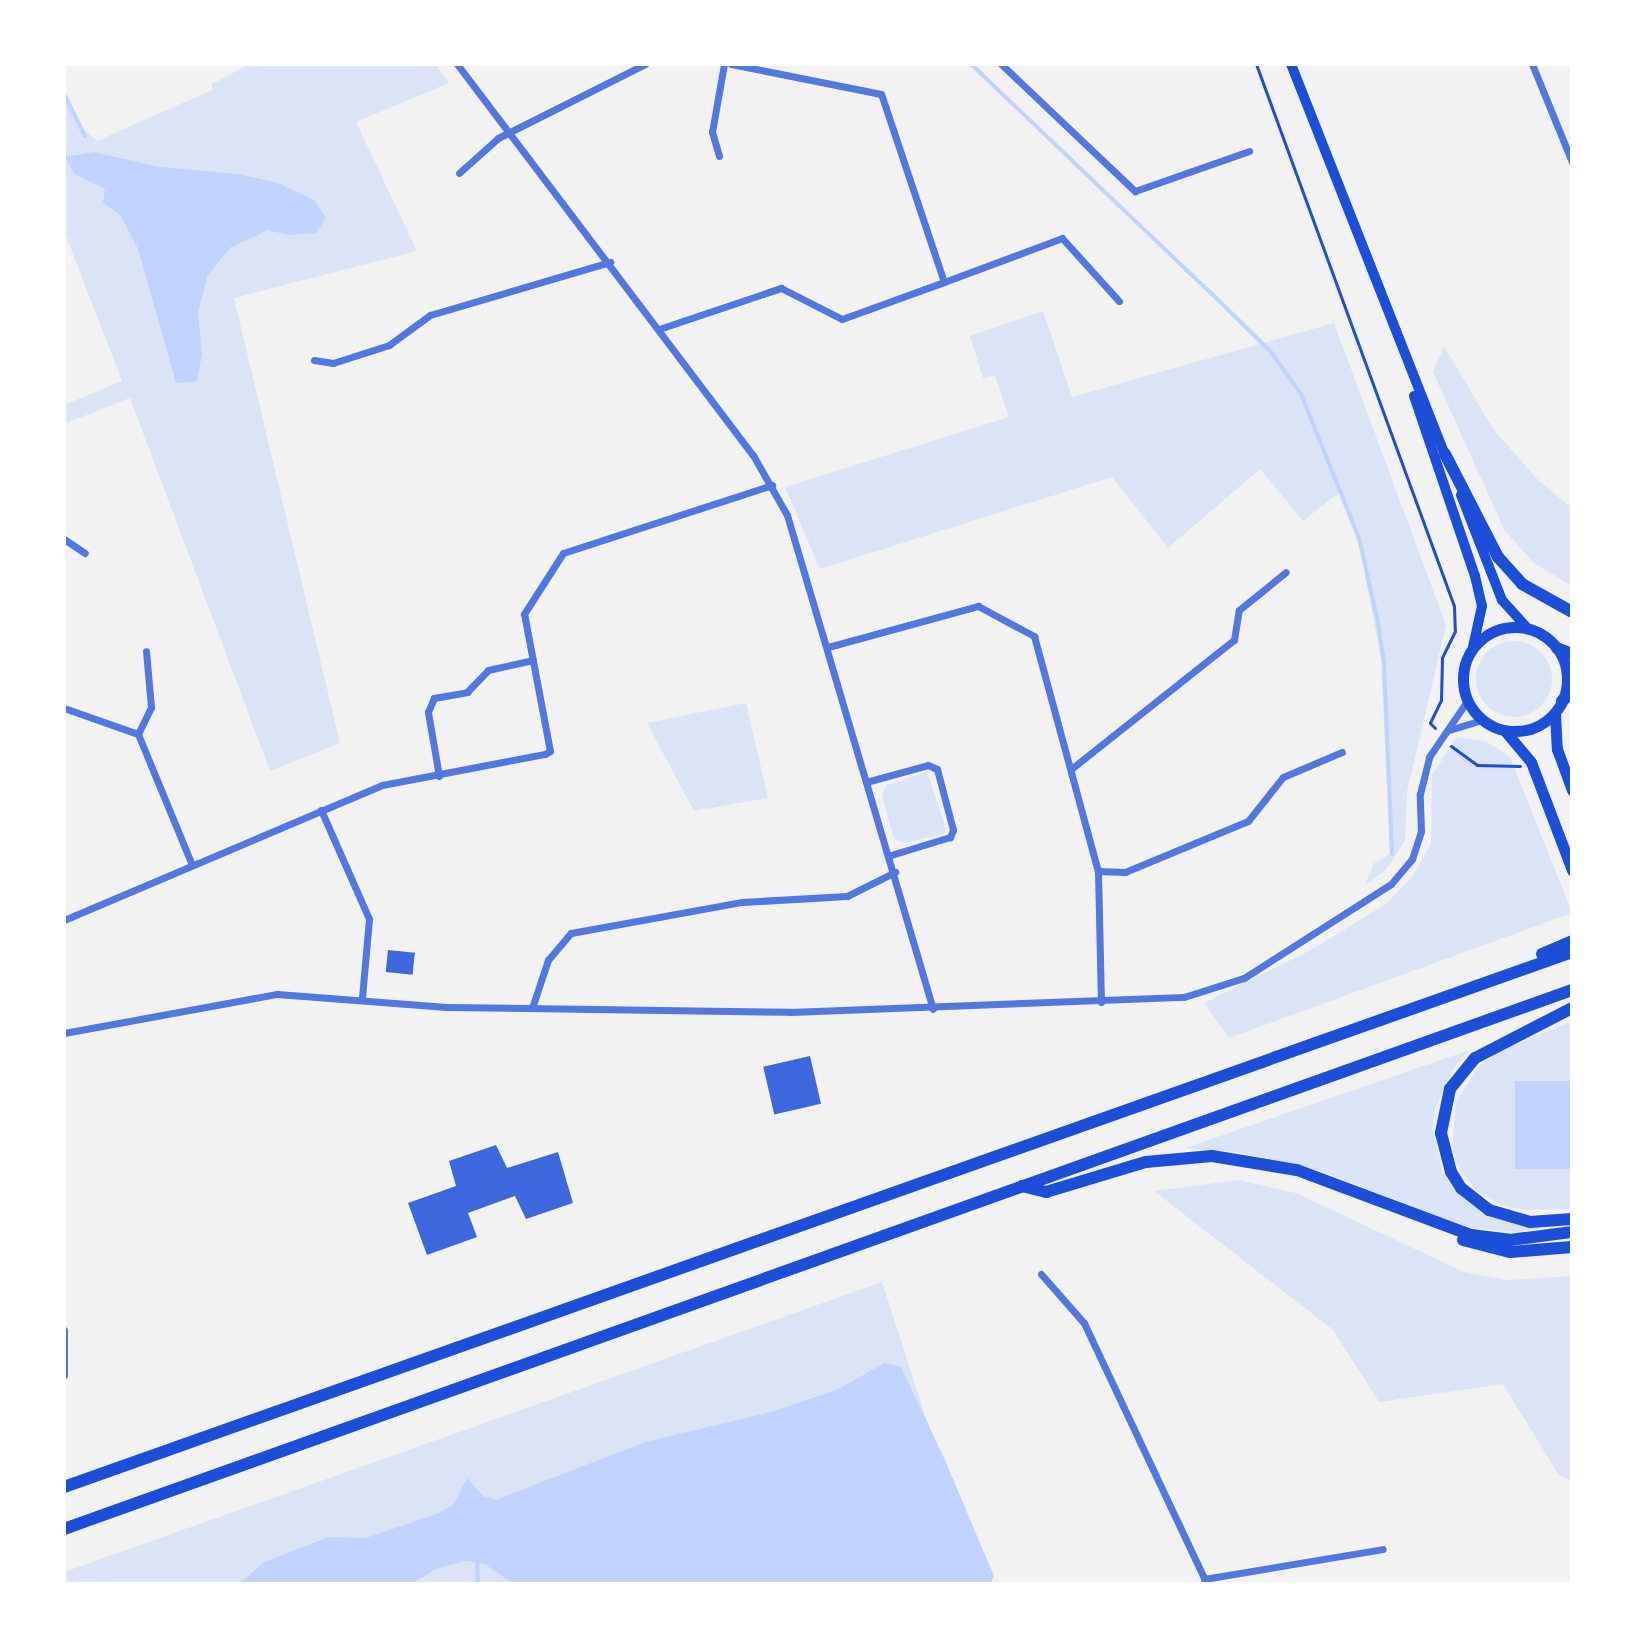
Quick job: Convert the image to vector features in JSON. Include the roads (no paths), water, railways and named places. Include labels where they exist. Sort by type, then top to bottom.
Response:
[{"type":"highway","points":[[1445,454],[1498,557],[1522,584],[1572,612]]},
{"type":"highway","points":[[1557,648],[1572,654]]},
{"type":"highway","points":[[1453,994],[1572,941]]},
{"type":"highway","points":[[64,1487],[1572,952]]},
{"type":"highway","points":[[64,1529],[1572,990]]},
{"type":"highway","points":[[1572,1008],[1475,1058],[1450,1089],[1441,1133],[1443,1152],[1461,1188],[1489,1210],[1530,1222],[1572,1219]]},
{"type":"highway","points":[[1022,1186],[1046,1192],[1146,1162],[1212,1156],[1297,1170],[1471,1235],[1510,1240],[1572,1232]]},
{"type":"highway","points":[[1414,1215],[1441,1232],[1510,1252],[1572,1247]]},
{"type":"main road","points":[[1291,64],[1502,600],[1527,628],[1557,648],[1567,674],[1557,749],[1572,790]]},
{"type":"main road","points":[[1402,351],[1432,457],[1475,576],[1482,606],[1462,679],[1467,701],[1482,720],[1504,731],[1531,762],[1572,870]]},
{"type":"main road","points":[[1473,647],[1497,629],[1527,628]]},
{"type":"main road","points":[[1504,731],[1532,729],[1563,702]]},
{"type":"street","points":[[457,64],[610,262],[772,485],[800,548],[933,1009]]},
{"type":"street","points":[[459,173],[498,138],[510,135],[645,64]]},
{"type":"street","points":[[719,156],[712,132],[724,64]]},
{"type":"street","points":[[731,64],[881,94],[944,282]]},
{"type":"street","points":[[775,73],[777,64]]},
{"type":"street","points":[[1001,64],[1135,191],[1249,151]]},
{"type":"street","points":[[1532,64],[1572,162]]},
{"type":"street","points":[[659,329],[781,288],[842,319],[1062,238],[1119,301]]},
{"type":"street","points":[[314,360],[333,363],[389,345],[430,315],[610,262]]},
{"type":"street","points":[[64,920],[382,785],[439,776],[550,751],[524,614],[563,553],[772,485]]},
{"type":"street","points":[[64,539],[85,553]]},
{"type":"street","points":[[1071,769],[1234,640],[1239,610],[1286,572]]},
{"type":"street","points":[[828,647],[978,606],[1006,617],[1034,636],[1098,871],[1101,1002]]},
{"type":"street","points":[[146,651],[151,707],[138,734],[192,865]]},
{"type":"street","points":[[439,776],[428,712],[434,698],[467,692],[488,670],[533,660]]},
{"type":"street","points":[[64,1033],[264,995],[532,1008],[933,1009],[1184,997],[1244,978],[1391,884],[1412,859],[1421,831],[1423,772],[1467,701]]},
{"type":"street","points":[[64,708],[138,734]]},
{"type":"street","points":[[1449,730],[1482,720]]},
{"type":"street","points":[[1098,871],[1125,872],[1248,821],[1283,777],[1342,752]]},
{"type":"street","points":[[866,782],[928,765],[937,769],[953,830],[950,837],[888,856]]},
{"type":"street","points":[[321,810],[369,919],[362,998]]},
{"type":"street","points":[[532,1008],[548,960],[571,933],[742,902],[847,896],[895,872]]},
{"type":"street","points":[[1041,1274],[1084,1323],[1205,1582],[1383,1549]]},
{"type":"street","points":[[64,1330],[64,1375]]},
{"type":"water","points":[[94,152],[159,167],[239,174],[278,183],[314,200],[326,218],[316,233],[288,235],[268,230],[231,247],[208,275],[198,312],[202,354],[197,381],[176,383],[138,249],[121,216],[103,203],[105,189],[74,174],[65,157]]},
{"type":"water","points":[[1515,1081],[1572,1081],[1572,1169],[1515,1169]]},
{"type":"water","points":[[885,1363],[901,1367],[994,1576],[991,1582],[513,1584],[485,1564],[465,1561],[436,1569],[412,1584],[239,1584],[264,1562],[329,1537],[366,1538],[439,1513],[454,1504],[467,1478],[483,1496],[496,1500],[645,1442],[771,1412],[836,1390]]},
{"type":"waterway","points":[[971,64],[1271,352],[1301,394],[1359,538],[1377,617],[1384,662],[1392,854]]},
{"type":"waterway","points":[[64,94],[85,136]]},
{"type":"waterway","points":[[477,1558],[478,1584]]}]
